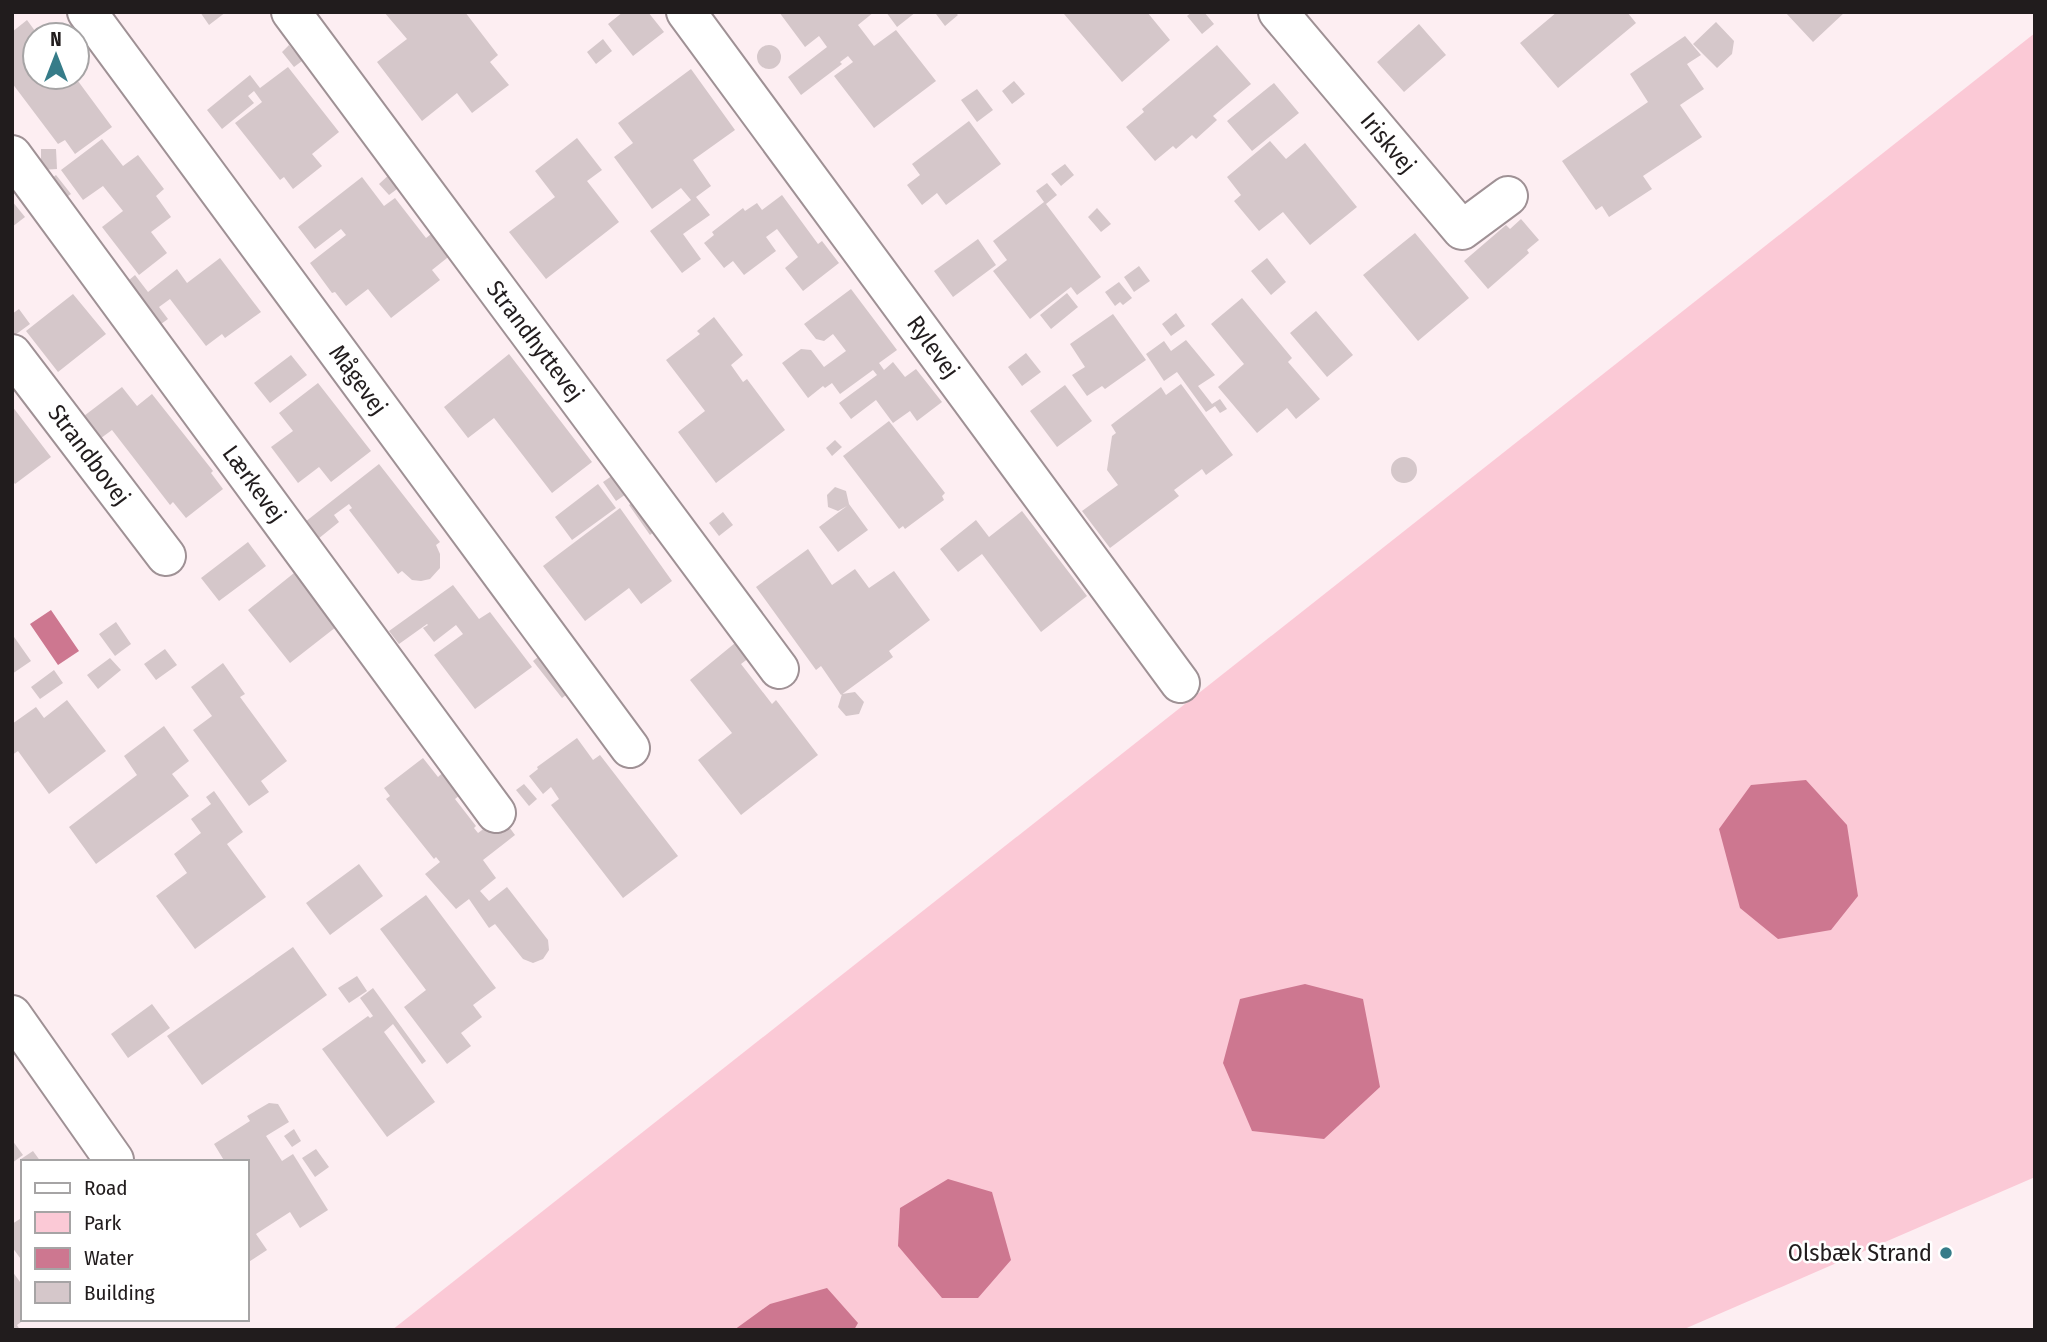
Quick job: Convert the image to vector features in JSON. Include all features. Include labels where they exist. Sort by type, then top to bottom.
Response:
[{"type":"street","name":"Mågevej","points":[[87,12],[630,748]]},
{"type":"street","name":"Strandhyttevej","points":[[291,12],[779,669]]},
{"type":"street","name":"Rylevej","points":[[686,12],[1181,682]]},
{"type":"street","name":"Iriskvej","points":[[1278,12],[1462,230],[1508,196]]},
{"type":"street","name":"Lærkevej","points":[[12,155],[496,813]]},
{"type":"street","name":"Strandbovej","points":[[12,354],[166,556]]},
{"type":"street","points":[[12,1015],[114,1160]]},
{"type":"green space","points":[[2035,33],[2035,1177],[1682,1330],[392,1330]]},
{"type":"water","points":[[51,610],[79,651],[58,665],[30,624]]},
{"type":"water","points":[[1806,780],[1847,825],[1858,896],[1831,930],[1778,939],[1740,908],[1719,829],[1751,785]]},
{"type":"water","points":[[1305,984],[1363,999],[1380,1087],[1324,1139],[1252,1131],[1223,1063],[1240,999]]},
{"type":"water","points":[[948,1179],[992,1192],[1011,1260],[978,1298],[942,1298],[898,1246],[900,1208]]},
{"type":"water","points":[[827,1288],[858,1323],[854,1330],[734,1330],[770,1304]]},
{"type":"building","points":[[200,12],[226,12],[209,25]]},
{"type":"building","points":[[384,12],[465,12],[498,55],[490,62],[509,85],[472,113],[457,93],[422,121],[377,62],[407,39]]},
{"type":"building","points":[[623,12],[648,12],[664,32],[633,56],[608,24]]},
{"type":"building","points":[[779,12],[874,12],[858,25],[874,46],[896,30],[936,81],[874,128],[834,76],[853,62],[848,56],[840,62],[842,64],[801,95],[788,77],[827,47],[819,36],[805,47]]},
{"type":"building","points":[[886,12],[916,12],[897,27]]},
{"type":"building","points":[[955,12],[958,15],[945,26],[936,14]]},
{"type":"building","points":[[1147,12],[1170,40],[1122,82],[1064,14]]},
{"type":"building","points":[[1192,12],[1204,12],[1214,24],[1202,34],[1187,16]]},
{"type":"building","points":[[1557,12],[1627,12],[1636,23],[1558,88],[1520,43]]},
{"type":"building","points":[[1785,12],[1845,12],[1813,42]]},
{"type":"building","points":[[1716,22],[1734,41],[1732,54],[1717,68],[1693,44]]},
{"type":"building","points":[[1419,24],[1446,55],[1404,92],[1377,62]]},
{"type":"building","points":[[21,25],[21,91],[85,91],[112,127],[75,154],[65,140],[58,144],[12,83],[12,32]]},
{"type":"building","points":[[1685,36],[1701,55],[1687,64],[1704,89],[1680,105],[1702,137],[1643,176],[1652,189],[1609,217],[1602,206],[1596,210],[1562,161],[1648,102],[1630,74]]},
{"type":"building","points":[[603,39],[612,51],[596,64],[587,52]]},
{"type":"building","points":[[289,45],[302,61],[294,67],[282,52]]},
{"type":"building","points":[[769,45],[777,49],[781,57],[777,65],[769,69],[761,65],[757,57],[761,49]]},
{"type":"building","points":[[1217,45],[1251,84],[1213,116],[1217,120],[1196,139],[1192,135],[1176,149],[1173,146],[1155,161],[1126,127],[1144,112],[1142,109]]},
{"type":"building","points":[[288,67],[339,132],[312,154],[322,166],[293,189],[284,177],[280,180],[235,123],[262,102],[254,91],[248,96],[254,103],[222,129],[207,110],[250,75],[260,88]]},
{"type":"building","points":[[691,69],[735,130],[693,160],[711,186],[696,197],[710,215],[683,234],[701,259],[682,273],[650,231],[691,200],[681,188],[652,209],[614,157],[633,143],[618,123]]},
{"type":"building","points":[[1014,81],[1025,94],[1012,104],[1002,91]]},
{"type":"building","points":[[1274,83],[1299,113],[1252,151],[1227,121]]},
{"type":"building","points":[[977,89],[993,110],[977,122],[961,100]]},
{"type":"building","points":[[969,121],[1001,164],[946,205],[937,193],[922,205],[907,185],[920,175],[912,164]]},
{"type":"building","points":[[577,138],[602,170],[587,181],[619,222],[546,279],[509,232],[555,197],[535,171]]},
{"type":"building","points":[[102,139],[123,166],[138,155],[164,189],[156,196],[171,217],[151,232],[167,253],[139,275],[102,227],[123,211],[103,186],[83,200],[61,170]]},
{"type":"building","points":[[1270,141],[1286,159],[1305,143],[1357,207],[1310,245],[1283,212],[1259,231],[1234,201],[1241,195],[1227,177]]},
{"type":"building","points":[[41,149],[56,149],[57,169],[41,170]]},
{"type":"building","points":[[1065,164],[1074,175],[1061,186],[1051,174]]},
{"type":"building","points":[[391,173],[401,186],[389,195],[379,184]]},
{"type":"building","points":[[56,175],[71,194],[61,201],[47,182]]},
{"type":"building","points":[[362,177],[384,206],[395,198],[426,238],[435,231],[452,254],[432,270],[440,280],[391,318],[368,289],[346,306],[335,292],[332,293],[310,263],[346,235],[341,229],[315,249],[298,227]]},
{"type":"building","points":[[1047,183],[1057,195],[1046,204],[1101,277],[1077,295],[1071,287],[1030,319],[993,271],[1007,260],[993,241],[1044,202],[1036,191]]},
{"type":"building","points":[[782,195],[818,244],[822,241],[839,263],[803,291],[785,268],[798,257],[777,229],[766,237],[776,251],[744,275],[733,261],[724,268],[704,243],[714,235],[712,232],[743,208],[745,211],[757,203],[762,210]]},
{"type":"building","points":[[12,201],[25,217],[12,227]]},
{"type":"building","points":[[1097,208],[1111,224],[1101,232],[1088,217]]},
{"type":"building","points":[[1521,219],[1539,240],[1527,250],[1529,253],[1488,289],[1464,261],[1506,225],[1510,229]]},
{"type":"building","points":[[1415,233],[1469,298],[1418,341],[1363,275]]},
{"type":"building","points":[[978,239],[996,265],[953,297],[934,271]]},
{"type":"building","points":[[220,258],[261,312],[225,338],[222,334],[206,346],[170,299],[159,307],[168,319],[154,329],[122,286],[135,275],[148,292],[177,269],[187,283]]},
{"type":"building","points":[[1267,258],[1286,282],[1271,295],[1251,271]]},
{"type":"building","points":[[1139,266],[1150,281],[1134,292],[1124,277]]},
{"type":"building","points":[[1119,282],[1132,298],[1123,305],[1120,302],[1115,306],[1105,292]]},
{"type":"building","points":[[851,289],[897,350],[879,363],[884,370],[893,362],[905,377],[916,369],[942,402],[917,421],[910,411],[893,423],[876,400],[851,419],[839,403],[877,375],[873,370],[840,394],[832,383],[825,388],[823,386],[808,398],[782,363],[801,349],[811,350],[824,367],[846,351],[833,334],[824,341],[816,339],[804,324]]},
{"type":"building","points":[[1067,293],[1078,307],[1051,329],[1040,315]]},
{"type":"building","points":[[73,294],[106,334],[58,372],[26,331]]},
{"type":"building","points":[[1242,298],[1292,358],[1288,362],[1320,399],[1296,419],[1287,408],[1257,433],[1218,387],[1244,364],[1211,324]]},
{"type":"building","points":[[19,309],[30,324],[15,335],[12,331],[12,314]]},
{"type":"building","points":[[1316,311],[1353,355],[1327,377],[1290,333]]},
{"type":"building","points":[[1176,313],[1185,326],[1171,336],[1162,324]]},
{"type":"building","points":[[1113,314],[1146,360],[1105,389],[1102,386],[1087,396],[1072,375],[1085,367],[1070,344]]},
{"type":"building","points":[[714,317],[743,355],[731,365],[743,382],[747,379],[785,430],[716,483],[678,432],[705,411],[666,360],[700,334],[697,331]]},
{"type":"building","points":[[1186,340],[1215,375],[1198,386],[1212,404],[1220,399],[1227,409],[1220,413],[1215,406],[1206,412],[1177,372],[1164,381],[1146,354],[1164,341],[1171,351]]},
{"type":"building","points":[[1026,353],[1041,372],[1022,386],[1008,367]]},
{"type":"building","points":[[509,354],[592,462],[552,493],[494,418],[468,438],[444,407]]},
{"type":"building","points":[[291,355],[307,375],[270,403],[254,383]]},
{"type":"building","points":[[318,383],[371,451],[331,482],[319,467],[298,483],[271,447],[293,431],[279,413]]},
{"type":"building","points":[[1181,384],[1233,455],[1206,475],[1202,469],[1174,490],[1179,496],[1110,548],[1082,511],[1118,485],[1107,470],[1112,436],[1116,433],[1111,425],[1161,387],[1166,395]]},
{"type":"building","points":[[1065,385],[1092,421],[1057,447],[1030,411]]},
{"type":"building","points":[[122,387],[137,406],[152,394],[213,471],[211,473],[223,489],[186,518],[173,502],[170,505],[112,430],[97,441],[80,419]]},
{"type":"building","points":[[12,406],[51,457],[15,484],[12,480]]},
{"type":"building","points":[[889,421],[945,493],[942,496],[944,500],[905,529],[903,526],[899,529],[843,456]]},
{"type":"building","points":[[835,440],[842,447],[832,456],[826,448]]},
{"type":"building","points":[[1404,457],[1413,461],[1417,470],[1413,479],[1404,483],[1395,479],[1391,470],[1395,461]]},
{"type":"building","points":[[379,464],[440,542],[436,545],[440,554],[440,568],[430,579],[412,580],[402,571],[398,574],[349,510],[352,508],[349,504],[334,515],[339,522],[318,539],[305,522]]},
{"type":"building","points":[[619,471],[632,490],[616,501],[603,482]]},
{"type":"building","points":[[598,484],[616,508],[572,540],[555,517]]},
{"type":"building","points":[[835,487],[846,491],[849,504],[868,530],[838,552],[819,527],[847,506],[838,511],[828,507],[827,495]]},
{"type":"building","points":[[638,498],[660,527],[650,535],[629,505]]},
{"type":"building","points":[[620,508],[672,581],[641,604],[629,588],[585,621],[543,566]]},
{"type":"building","points":[[1022,511],[1087,596],[1041,632],[982,554],[958,572],[940,549],[976,520],[989,537]]},
{"type":"building","points":[[723,512],[733,525],[719,536],[709,523]]},
{"type":"building","points":[[248,542],[266,566],[219,601],[201,578]]},
{"type":"building","points":[[808,549],[832,585],[855,569],[869,588],[894,571],[930,620],[889,651],[893,657],[841,695],[821,666],[816,670],[756,587]]},
{"type":"building","points":[[294,573],[336,627],[290,663],[248,610]]},
{"type":"building","points":[[453,585],[479,619],[490,612],[532,667],[475,709],[434,655],[463,634],[456,625],[434,642],[423,628],[427,624],[399,644],[389,631]]},
{"type":"building","points":[[116,622],[131,644],[115,656],[99,634]]},
{"type":"building","points":[[12,634],[31,661],[12,674]]},
{"type":"building","points":[[746,634],[758,651],[741,664],[772,704],[776,700],[818,755],[741,815],[698,760],[732,733],[690,680]]},
{"type":"building","points":[[549,648],[579,685],[562,698],[533,661]]},
{"type":"building","points":[[165,649],[177,665],[156,680],[144,664]]},
{"type":"building","points":[[110,658],[121,670],[98,689],[87,675]]},
{"type":"building","points":[[223,663],[245,694],[240,697],[287,761],[261,781],[269,792],[249,806],[193,730],[212,716],[191,687]]},
{"type":"building","points":[[54,670],[63,683],[40,699],[31,687]]},
{"type":"building","points":[[855,692],[864,702],[859,714],[846,716],[838,707],[842,694]]},
{"type":"building","points":[[67,700],[106,751],[49,794],[18,751],[12,755],[12,724],[36,707],[44,718]]},
{"type":"building","points":[[164,726],[189,761],[172,774],[189,796],[96,864],[69,827],[137,775],[124,756]]},
{"type":"building","points":[[577,738],[593,760],[600,755],[678,856],[623,898],[551,805],[559,799],[551,787],[543,794],[529,776]]},
{"type":"building","points":[[423,758],[438,777],[448,768],[466,790],[455,799],[476,826],[474,828],[478,833],[501,816],[515,835],[483,860],[496,878],[480,891],[489,901],[507,887],[548,940],[549,950],[543,959],[533,963],[523,959],[495,924],[489,928],[469,899],[456,909],[425,874],[440,862],[436,857],[434,859],[386,799],[390,796],[384,788]]},
{"type":"building","points":[[524,784],[537,799],[529,806],[516,790]]},
{"type":"building","points":[[214,791],[243,832],[227,844],[266,897],[195,949],[156,896],[187,873],[174,854],[201,833],[191,819],[211,804],[206,797]]},
{"type":"building","points":[[359,864],[383,896],[330,935],[306,903]]},
{"type":"building","points":[[426,895],[496,988],[473,1005],[482,1017],[461,1033],[471,1046],[447,1064],[404,1007],[426,990],[380,929]]},
{"type":"building","points":[[293,947],[327,995],[202,1085],[167,1036]]},
{"type":"building","points":[[357,976],[367,991],[349,1003],[338,988]]},
{"type":"building","points":[[373,988],[426,1061],[422,1064],[393,1024],[384,1032],[435,1102],[387,1137],[322,1049],[368,1016],[373,1016],[360,998]]},
{"type":"building","points":[[152,1004],[170,1028],[128,1058],[111,1034]]},
{"type":"building","points":[[269,1103],[278,1104],[289,1122],[266,1136],[282,1161],[293,1154],[328,1210],[300,1228],[290,1212],[256,1234],[267,1250],[248,1262],[248,1160],[224,1160],[214,1144],[250,1121],[247,1116]]},
{"type":"building","points":[[294,1129],[301,1141],[292,1147],[284,1136]]},
{"type":"building","points":[[12,1140],[23,1155],[12,1163]]},
{"type":"building","points":[[316,1149],[329,1167],[315,1177],[302,1158]]},
{"type":"building","points":[[33,1151],[40,1160],[22,1160]]},
{"type":"building","points":[[21,1218],[21,1259],[12,1247],[12,1224]]},
{"type":"building","points":[[12,1271],[21,1283],[22,1321],[17,1325],[20,1330],[12,1330]]},
{"type":"place","name":"Olsbæk Strand","points":[[1946,1253]]}]
